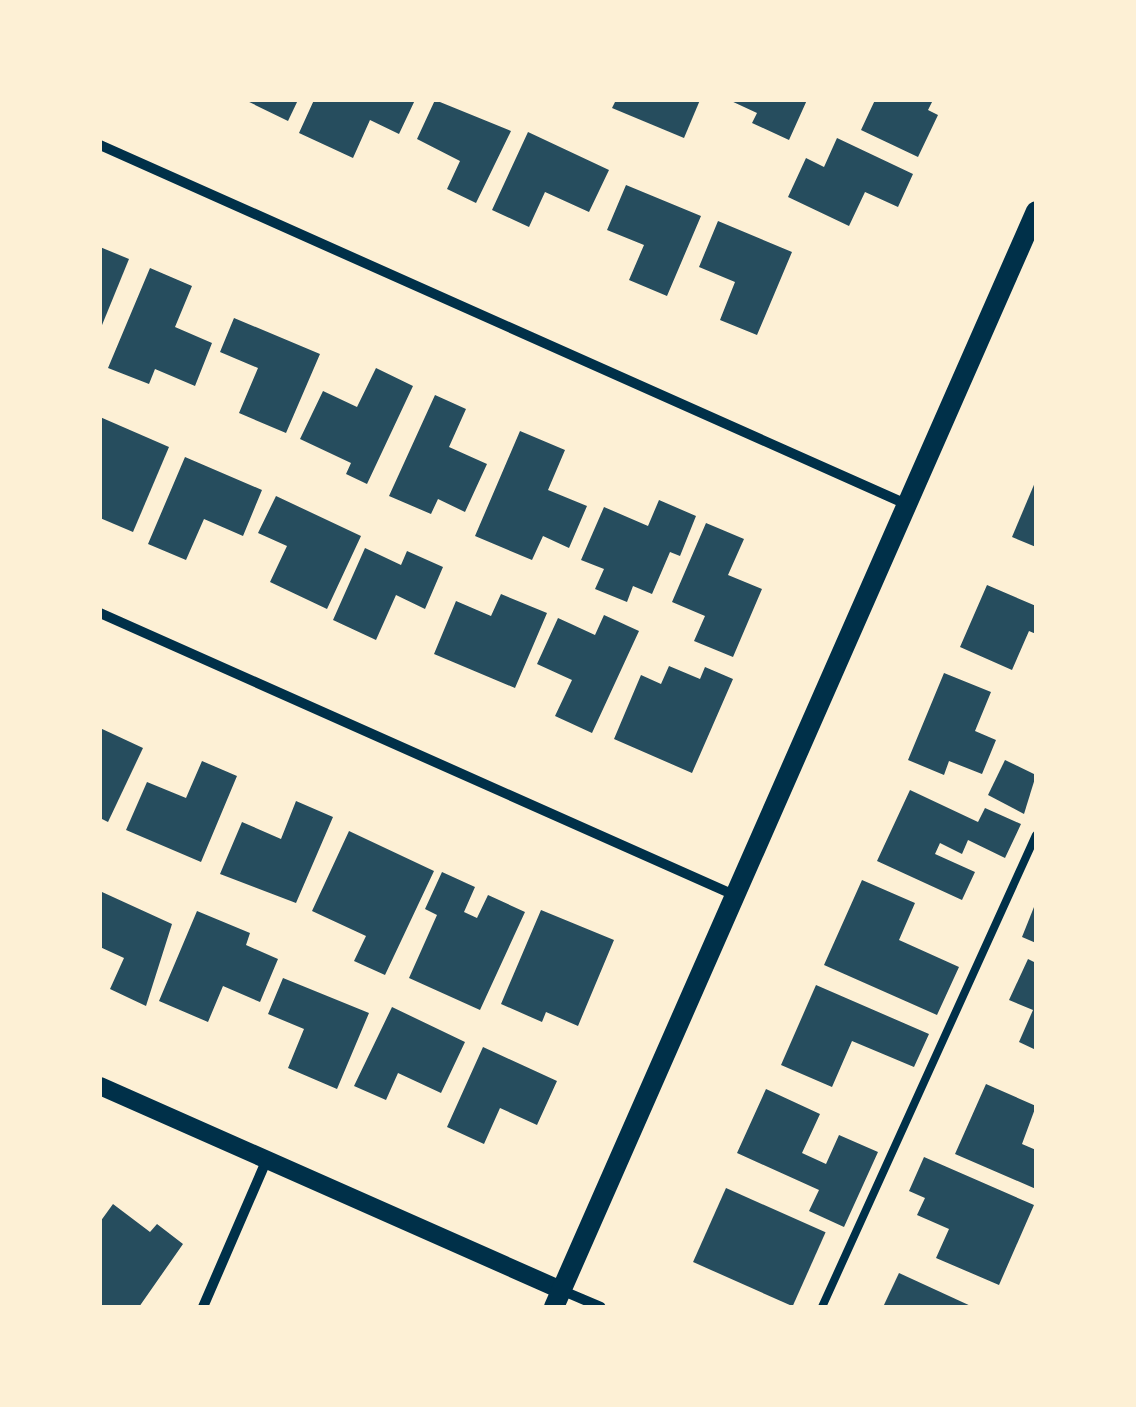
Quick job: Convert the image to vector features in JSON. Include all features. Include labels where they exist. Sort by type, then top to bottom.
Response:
[{"type":"main road","points":[[558,1298],[1036,211]]},
{"type":"street","points":[[100,145],[906,504]]},
{"type":"street","points":[[100,613],[734,896]]},
{"type":"street","points":[[100,1086],[558,1298],[601,1307]]},
{"type":"street","points":[[202,1307],[267,1160]]},
{"type":"lane","points":[[822,1307],[1036,836]]},
{"type":"building","points":[[245,100],[298,100],[288,121]]},
{"type":"building","points":[[314,100],[415,100],[399,134],[370,120],[353,158],[299,133]]},
{"type":"building","points":[[435,100],[511,131],[476,203],[447,189],[460,161],[417,139]]},
{"type":"building","points":[[616,100],[700,100],[684,138],[612,108]]},
{"type":"building","points":[[729,100],[807,100],[789,140],[752,123],[757,113]]},
{"type":"building","points":[[875,100],[933,100],[928,110],[938,115],[918,157],[861,130]]},
{"type":"building","points":[[528,132],[609,170],[589,212],[545,192],[529,227],[492,210]]},
{"type":"building","points":[[837,138],[913,174],[898,207],[865,192],[849,226],[788,197],[806,158],[824,167]]},
{"type":"building","points":[[626,185],[701,216],[667,296],[629,280],[644,245],[607,230]]},
{"type":"building","points":[[718,221],[792,252],[757,335],[720,320],[735,282],[699,267]]},
{"type":"building","points":[[100,247],[129,259],[100,330]]},
{"type":"building","points":[[150,268],[192,286],[175,327],[212,343],[195,386],[155,369],[149,384],[108,368]]},
{"type":"building","points":[[234,318],[320,354],[286,433],[239,413],[258,368],[220,352]]},
{"type":"building","points":[[376,368],[413,386],[367,484],[346,474],[351,463],[300,439],[323,391],[357,407]]},
{"type":"building","points":[[435,395],[466,409],[449,447],[487,464],[465,512],[438,499],[431,514],[389,496]]},
{"type":"building","points":[[100,417],[169,447],[133,532],[100,518]]},
{"type":"building","points":[[520,431],[565,450],[548,490],[587,506],[569,548],[543,536],[532,560],[475,536]]},
{"type":"building","points":[[185,457],[262,490],[243,536],[204,519],[186,560],[148,544]]},
{"type":"building","points":[[1036,480],[1036,547],[1012,537]]},
{"type":"building","points":[[276,496],[361,536],[327,609],[270,582],[287,546],[258,533]]},
{"type":"building","points":[[659,500],[696,516],[680,556],[670,552],[652,594],[633,586],[627,602],[595,589],[604,569],[581,560],[604,507],[648,526]]},
{"type":"building","points":[[706,523],[744,539],[728,575],[762,589],[733,657],[694,641],[705,616],[672,602]]},
{"type":"building","points":[[365,548],[401,565],[407,551],[443,567],[425,609],[396,595],[376,640],[333,620]]},
{"type":"building","points":[[987,585],[1036,606],[1036,634],[1029,631],[1012,670],[960,647]]},
{"type":"building","points":[[501,594],[547,613],[515,688],[434,654],[456,601],[491,616]]},
{"type":"building","points":[[604,615],[639,631],[592,733],[555,716],[572,680],[537,664],[558,618],[595,635]]},
{"type":"building","points":[[669,666],[700,679],[705,667],[733,679],[692,773],[614,739],[641,675],[661,684]]},
{"type":"building","points":[[944,673],[991,692],[975,731],[996,740],[982,774],[949,761],[944,775],[908,760]]},
{"type":"building","points":[[100,728],[143,748],[108,822],[100,818]]},
{"type":"building","points":[[1005,760],[1036,775],[1024,814],[988,795]]},
{"type":"building","points":[[202,761],[237,776],[201,862],[126,830],[147,782],[186,798]]},
{"type":"building","points":[[910,790],[978,822],[985,808],[1021,824],[1005,858],[968,840],[962,854],[940,843],[935,854],[975,872],[962,900],[877,861]]},
{"type":"building","points":[[296,801],[333,817],[296,903],[220,874],[242,822],[281,839]]},
{"type":"building","points":[[349,831],[434,871],[385,975],[354,961],[366,936],[312,911]]},
{"type":"building","points":[[442,872],[475,887],[464,912],[477,918],[488,895],[525,912],[480,1010],[409,978],[437,915],[425,909]]},
{"type":"building","points":[[862,880],[915,903],[899,940],[959,967],[937,1015],[824,965]]},
{"type":"building","points":[[102,892],[172,924],[146,1006],[110,989],[124,958],[100,947]]},
{"type":"building","points":[[1036,902],[1036,943],[1022,937]]},
{"type":"building","points":[[541,910],[614,940],[578,1026],[546,1012],[542,1022],[501,1004]]},
{"type":"building","points":[[197,911],[250,933],[246,945],[278,959],[260,1002],[223,986],[208,1022],[159,1001]]},
{"type":"building","points":[[1028,959],[1036,963],[1036,1050],[1019,1042],[1033,1010],[1009,1000]]},
{"type":"building","points":[[283,978],[369,1013],[337,1089],[288,1068],[304,1029],[268,1014]]},
{"type":"building","points":[[816,985],[929,1034],[914,1067],[852,1041],[832,1087],[781,1065]]},
{"type":"building","points":[[392,1007],[465,1042],[441,1093],[398,1073],[386,1100],[354,1086]]},
{"type":"building","points":[[483,1047],[557,1081],[537,1125],[500,1108],[484,1144],[447,1127]]},
{"type":"building","points":[[986,1084],[1036,1106],[1022,1144],[1036,1150],[1036,1189],[955,1154]]},
{"type":"building","points":[[766,1089],[820,1114],[802,1153],[826,1164],[839,1135],[878,1152],[844,1227],[809,1211],[819,1190],[737,1153]]},
{"type":"building","points":[[924,1157],[1034,1205],[999,1285],[936,1258],[949,1229],[917,1215],[925,1198],[909,1191]]},
{"type":"building","points":[[726,1188],[826,1232],[793,1306],[693,1262]]},
{"type":"building","points":[[113,1204],[150,1232],[157,1224],[183,1244],[139,1307],[100,1307],[100,1222]]},
{"type":"building","points":[[899,1273],[973,1307],[883,1307]]}]
